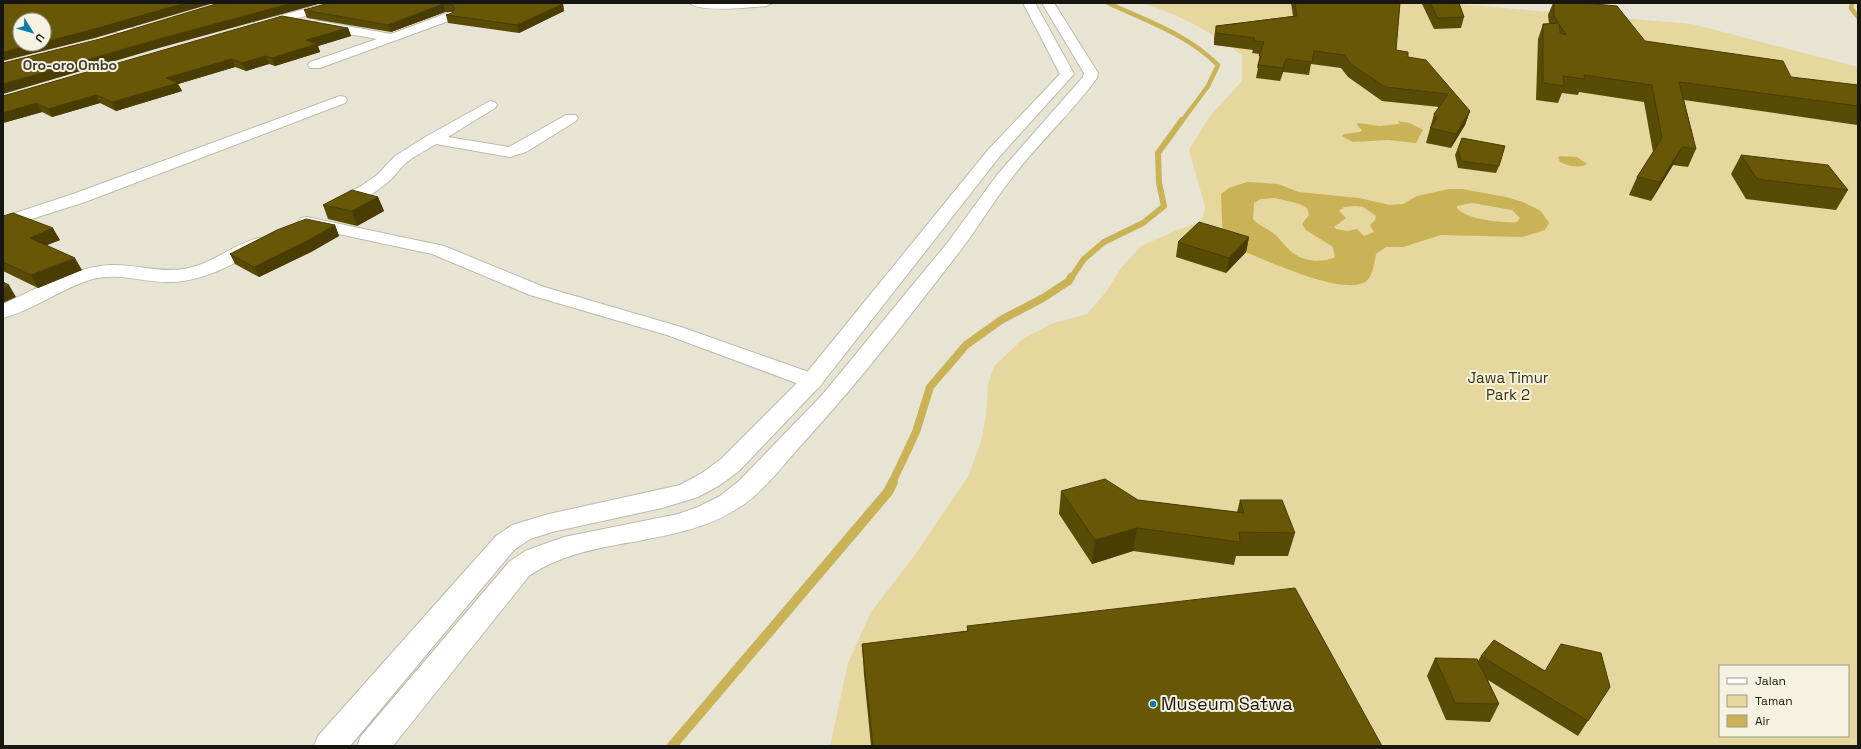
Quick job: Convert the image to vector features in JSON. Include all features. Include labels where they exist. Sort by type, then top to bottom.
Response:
[{"type":"street","points":[[244,30],[282,18],[341,3]]},
{"type":"street","points":[[696,3],[721,5],[766,3]]},
{"type":"street","points":[[330,746],[505,543],[521,532],[549,523],[689,491],[711,479],[730,465],[812,381],[994,153],[1067,74],[1029,3]]},
{"type":"street","points":[[373,746],[519,569],[535,558],[564,547],[680,523],[706,514],[729,502],[748,487],[831,399],[931,272],[954,246],[1003,178],[1090,78],[1091,73],[1048,3]]},
{"type":"street","points":[[315,65],[450,16]]},
{"type":"street","points":[[282,18],[392,38]]},
{"type":"street","points":[[104,25],[132,32]]},
{"type":"street","points":[[112,38],[146,28]]},
{"type":"street","points":[[3,223],[79,198],[340,100]]},
{"type":"street","points":[[3,312],[80,278],[102,272],[114,271],[172,276],[184,275],[202,270],[308,222],[367,190],[383,178],[401,159],[490,105]]},
{"type":"street","points":[[432,139],[510,152],[520,149],[571,118]]},
{"type":"street","points":[[308,222],[437,250],[537,291],[674,331],[812,381]]},
{"type":"street","points":[[926,239],[954,246]]},
{"type":"street","points":[[903,266],[931,272]]},
{"type":"green space","name":"Jawa Timur Park 2","points":[[1142,3],[1446,3],[1692,24],[1858,67],[1858,746],[830,746],[848,663],[871,612],[912,559],[969,475],[982,438],[986,415],[988,385],[994,366],[1023,339],[1053,323],[1087,314],[1106,292],[1121,268],[1141,246],[1199,222],[1203,216],[1205,207],[1189,150],[1209,117],[1242,81],[1242,55],[1194,24]]},
{"type":"water","points":[[1398,121],[1410,123],[1423,130],[1416,143],[1388,140],[1353,142],[1342,136],[1344,134],[1360,132],[1362,130],[1357,125],[1358,123],[1380,126],[1398,124],[1400,123]]},
{"type":"water","points":[[1558,157],[1577,157],[1587,164],[1577,167],[1566,165],[1560,162]]},
{"type":"water","points":[[1247,182],[1278,184],[1299,192],[1359,198],[1390,205],[1403,204],[1417,196],[1449,189],[1462,189],[1506,197],[1523,202],[1541,211],[1549,223],[1545,230],[1522,237],[1441,235],[1403,247],[1386,247],[1376,254],[1369,278],[1363,283],[1350,285],[1314,279],[1223,243],[1221,194],[1229,188]],"holes":[[[1275,198],[1300,204],[1307,208],[1309,215],[1302,224],[1306,230],[1333,247],[1335,257],[1314,261],[1308,260],[1293,253],[1276,235],[1253,219],[1254,203],[1261,199]],[[1472,203],[1512,210],[1520,218],[1517,222],[1485,220],[1468,215],[1457,208],[1457,206]],[[1344,207],[1363,207],[1376,216],[1375,220],[1370,225],[1374,232],[1364,236],[1357,229],[1348,231],[1336,229],[1334,227],[1346,218],[1339,211]]]},
{"type":"building","points":[[3,3],[185,3],[52,40],[52,12],[12,12],[12,50],[3,52]]},
{"type":"building","points":[[219,3],[292,3],[155,40],[3,84],[3,63],[100,39]]},
{"type":"building","points":[[329,3],[563,4],[517,25],[446,15],[452,13],[455,9],[452,4],[443,4],[388,25],[304,10]]},
{"type":"building","points":[[1295,3],[1400,3],[1396,50],[1408,52],[1408,57],[1426,60],[1470,111],[1456,134],[1430,128],[1437,119],[1434,114],[1448,94],[1385,87],[1351,64],[1344,55],[1314,51],[1312,62],[1286,59],[1283,68],[1258,65],[1261,56],[1259,56],[1264,42],[1254,41],[1255,38],[1216,33],[1216,26],[1297,16]]},
{"type":"building","points":[[1430,3],[1459,3],[1464,17],[1438,18]]},
{"type":"building","points":[[1554,3],[1583,3],[1617,6],[1645,41],[1783,61],[1791,77],[1858,85],[1858,106],[1679,82],[1696,149],[1682,147],[1660,182],[1637,177],[1662,138],[1652,85],[1584,75],[1585,79],[1563,76],[1564,86],[1543,83],[1543,24],[1559,23],[1554,16]],"holes":[[[1559,24],[1566,35],[1560,33]]]},
{"type":"building","points":[[282,16],[348,28],[306,40],[317,44],[272,58],[266,56],[242,63],[232,59],[166,78],[178,83],[112,102],[96,95],[48,109],[37,103],[3,113],[3,96]]},
{"type":"building","points":[[1462,138],[1505,146],[1499,166],[1461,161],[1458,149]]},
{"type":"building","points":[[1741,155],[1828,165],[1848,190],[1757,179]]},
{"type":"building","points":[[352,190],[378,197],[352,211],[323,205]]},
{"type":"building","points":[[13,213],[53,228],[30,238],[75,258],[31,275],[3,262],[3,216]]},
{"type":"building","points":[[306,219],[335,225],[307,241],[254,267],[230,254],[277,230]]},
{"type":"building","points":[[1199,222],[1249,237],[1229,258],[1178,242]]},
{"type":"building","points":[[3,282],[9,285],[3,288]]},
{"type":"building","points":[[1105,479],[1138,500],[1244,513],[1240,500],[1282,500],[1295,533],[1239,532],[1240,542],[1137,528],[1095,540],[1061,491]]},
{"type":"building","points":[[1295,588],[1382,746],[873,746],[862,644],[968,631],[967,626]]},
{"type":"building","points":[[1494,640],[1545,671],[1561,644],[1601,653],[1610,687],[1588,721],[1481,656]]},
{"type":"building","points":[[1435,658],[1477,659],[1499,704],[1455,703]]},
{"type":"waterway","points":[[1108,3],[1166,29],[1193,45],[1218,65],[1208,86],[1182,121]]},
{"type":"waterway","points":[[1852,3],[1851,8],[1858,17]]},
{"type":"waterway","points":[[1071,278],[1084,259],[1104,242],[1143,223],[1164,206],[1159,183],[1158,153],[1182,120]]},
{"type":"waterway","points":[[892,483],[916,432],[930,387],[966,345],[1001,320],[1043,298],[1069,281],[1071,277]]},
{"type":"waterway","points":[[672,746],[888,492],[893,482]]},
{"type":"place","name":"Museum Satwa","points":[[1153,704]]},
{"type":"district","name":"Oro-oro Ombo","points":[[70,65]]}]
